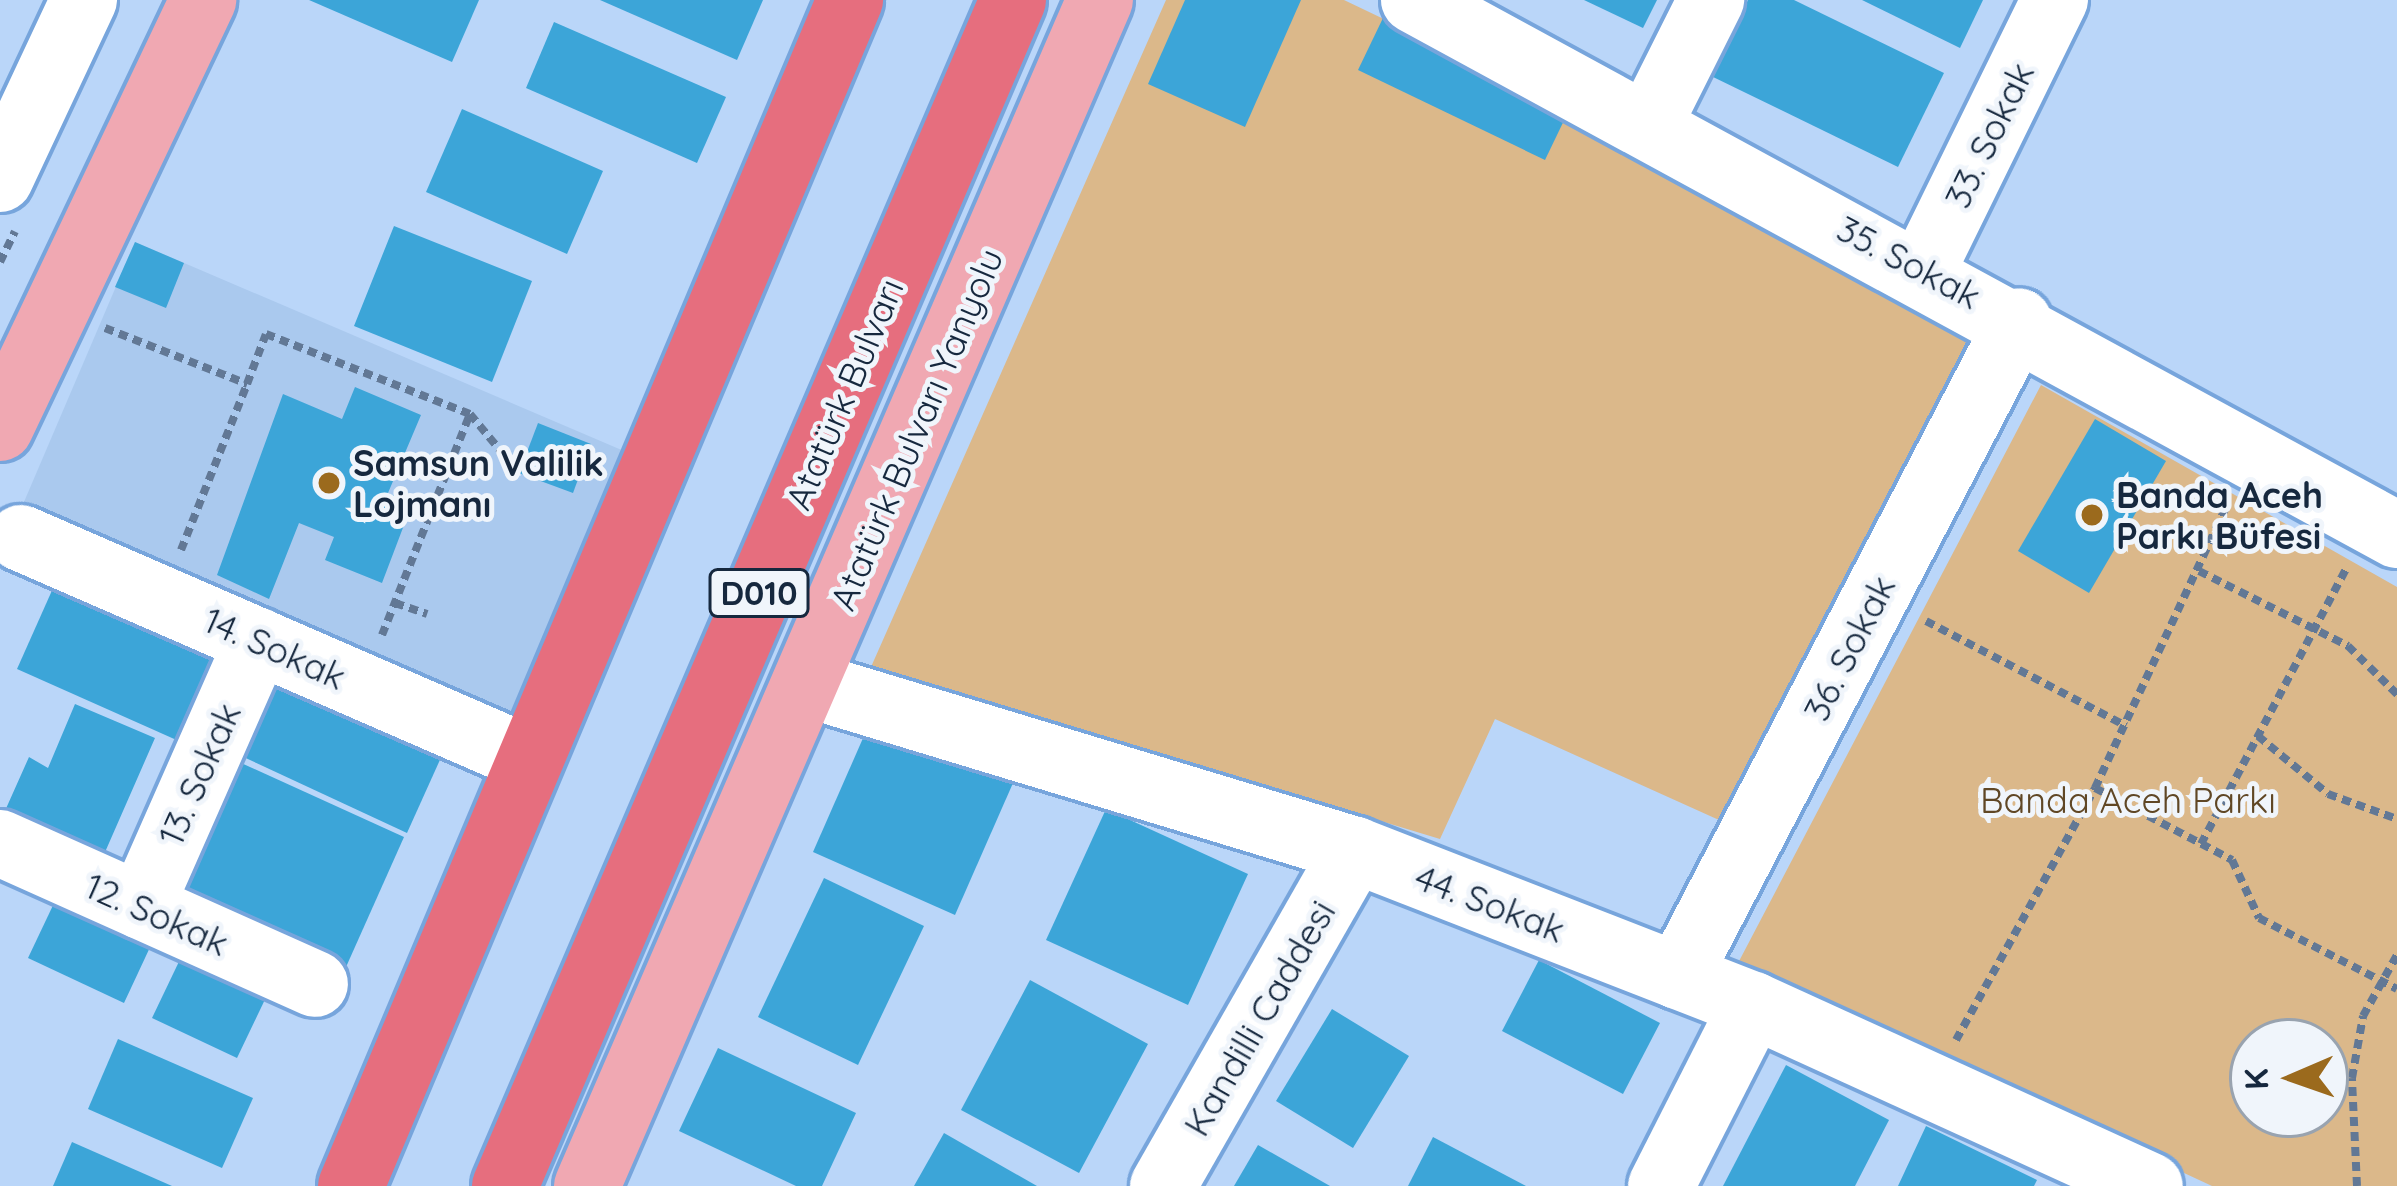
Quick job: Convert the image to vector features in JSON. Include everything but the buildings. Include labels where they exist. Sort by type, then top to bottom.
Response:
[{"type":"highway","points":[[350,1186],[850,0]]},
{"type":"highway","name":"Atatürk Bulvarı","points":[[505,1186],[1013,0]]},
{"type":"main road","points":[[0,428],[203,0]]},
{"type":"main road","name":"Atatürk Bulvarı Yanyolu","points":[[586,1186],[1100,0]]},
{"type":"street","points":[[0,179],[84,0]]},
{"type":"street","name":"35. Sokak","points":[[1414,0],[2387,520]]},
{"type":"street","points":[[1649,124],[1711,0]]},
{"type":"street","name":"33. Sokak","points":[[1923,269],[2055,0]]},
{"type":"street","name":"36. Sokak","points":[[1678,976],[2019,320]]},
{"type":"street","name":"14. Sokak","points":[[21,538],[529,759]]},
{"type":"street","name":"13. Sokak","points":[[141,906],[258,641]]},
{"type":"street","name":"44. Sokak","points":[[807,684],[1355,850],[1753,1005],[1932,1084],[2132,1182]]},
{"type":"street","name":"12. Sokak","points":[[0,843],[315,984]]},
{"type":"street","name":"Kandilli Caddesi","points":[[1163,1186],[1355,850]]},
{"type":"street","points":[[1661,1186],[1753,1005]]},
{"type":"path","points":[[57,309],[247,384]]},
{"type":"path","points":[[171,574],[266,334],[470,414],[519,473]]},
{"type":"path","points":[[374,655],[470,414]]},
{"type":"path","points":[[1932,1084],[2095,788],[2252,448]]},
{"type":"path","points":[[2200,844],[2314,629],[2387,520]]},
{"type":"path","points":[[2199,571],[2314,629],[2397,694]]},
{"type":"path","points":[[1876,595],[2126,726]]},
{"type":"path","points":[[395,603],[427,614]]},
{"type":"path","points":[[2258,736],[2328,794],[2397,819]]},
{"type":"path","points":[[2095,788],[2200,844],[2245,876],[2260,918],[2397,989]]},
{"type":"path","points":[[2357,1186],[2352,1078],[2382,981],[2397,955]]},
{"type":"shaded area","name":"Samsun Valilik Lojmanı","points":[[135,242],[638,457],[519,738],[15,523]]},
{"type":"green space","points":[[1166,0],[1344,0],[1570,108],[1971,326],[1976,365],[1719,820],[1495,719],[1440,839],[871,667]]},
{"type":"green space","name":"Banda Aceh Parkı","points":[[2041,385],[2397,587],[2397,1186],[2212,1186],[1737,965]]},
{"type":"place","name":"Samsun Valilik Lojmanı","points":[[329,483]]},
{"type":"place","name":"Banda Aceh Parkı Büfesi","points":[[2092,515]]}]
